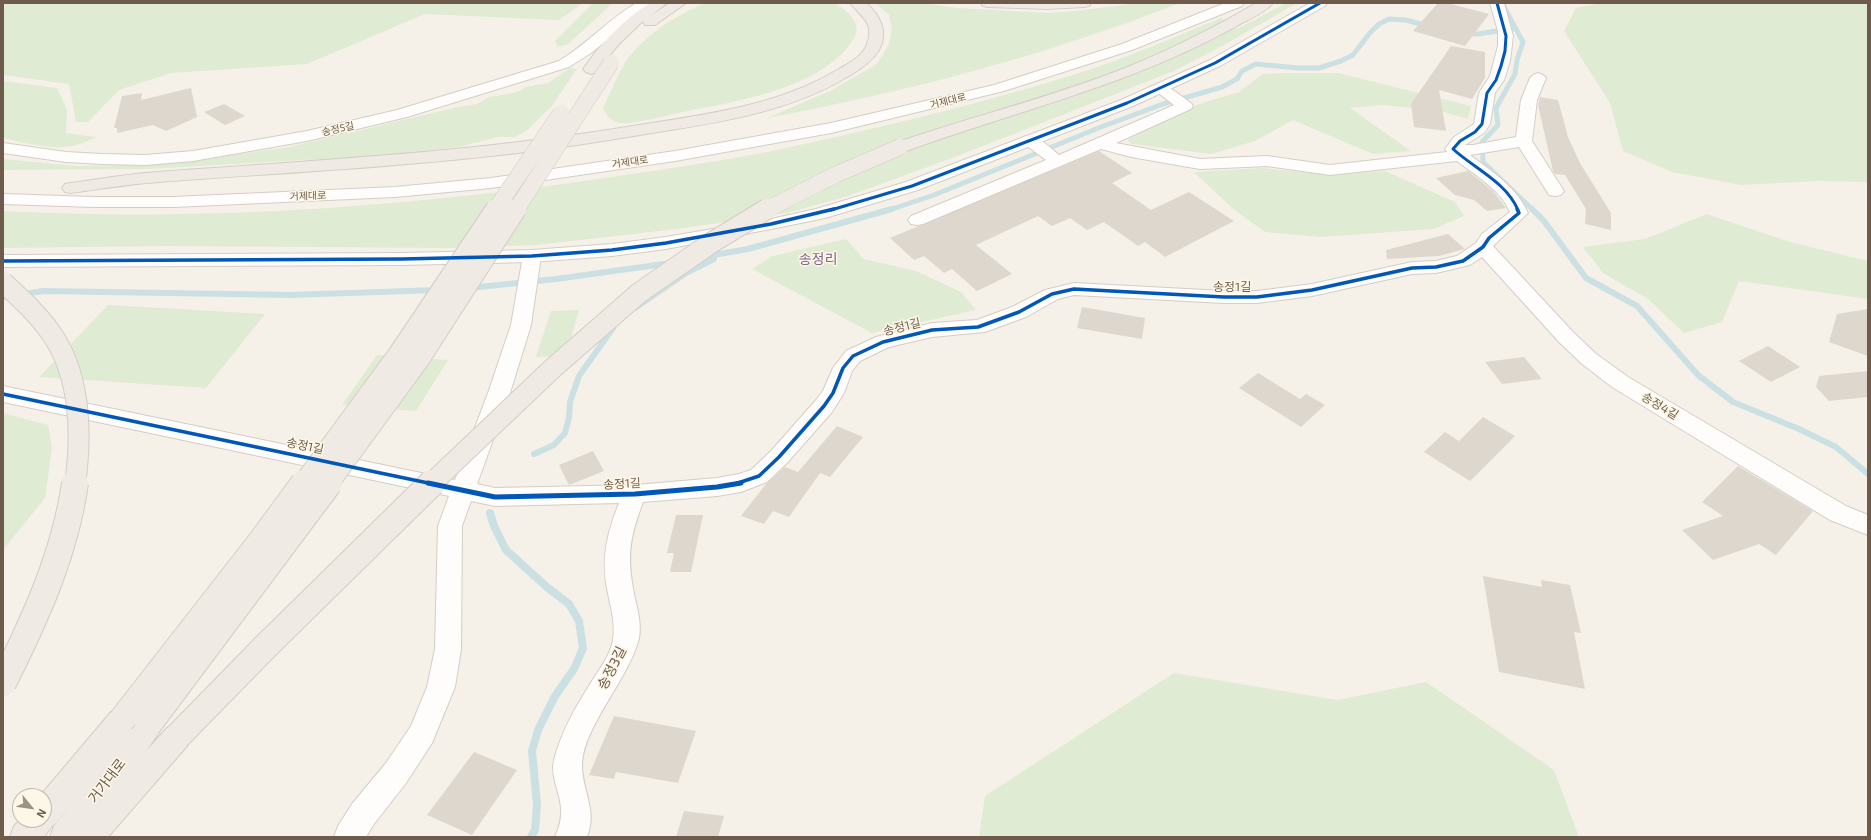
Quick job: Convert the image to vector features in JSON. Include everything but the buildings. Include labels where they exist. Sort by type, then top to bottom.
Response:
[{"type":"highway","points":[[52,804],[121,721],[263,539],[398,355],[607,47],[628,25],[643,13],[660,3]]},
{"type":"highway","name":"거가대로","points":[[65,837],[299,524],[420,358],[611,63],[628,41],[651,20],[680,3]]},
{"type":"highway","points":[[71,188],[156,178],[503,150],[715,118],[770,104],[806,92],[835,78],[866,57],[873,50],[877,37],[876,25],[870,14],[857,3]]},
{"type":"highway","points":[[988,3],[1047,5],[1084,3]]},
{"type":"highway","points":[[88,837],[177,737],[239,672],[503,415],[576,347],[650,284],[716,239],[772,206],[855,165],[952,128],[1096,84],[1140,67],[1195,43],[1266,3]]},
{"type":"highway","points":[[3,282],[24,301],[55,340],[73,384],[77,418],[77,474],[60,554],[16,657],[3,683]]},
{"type":"highway","points":[[25,837],[32,828]]},
{"type":"street","name":"송정5길","points":[[3,148],[66,157],[146,160],[193,156],[247,147],[366,123],[401,114],[564,64],[578,57],[618,22],[646,3]]},
{"type":"street","name":"거제대로","points":[[3,185],[71,188],[171,188],[381,180],[484,170],[670,145],[824,118],[986,79],[1059,58],[1123,36],[1206,3]]},
{"type":"street","name":"거제대로","points":[[3,199],[94,202],[173,202],[395,192],[491,182],[675,156],[831,128],[992,90],[1127,47],[1237,3]]},
{"type":"street","points":[[3,261],[394,259],[531,262],[666,242],[819,214],[912,186],[1161,89],[1245,47],[1320,3]]},
{"type":"street","points":[[1462,152],[1459,140],[1483,125],[1488,92],[1496,80],[1501,64],[1506,41],[1497,3]]},
{"type":"street","points":[[1538,78],[1529,100],[1524,141],[1555,191]]},
{"type":"street","points":[[917,220],[1100,144],[1185,106],[1161,89]]},
{"type":"street","points":[[1029,140],[1057,161]]},
{"type":"street","points":[[1100,144],[1131,152],[1200,164],[1267,161],[1330,170],[1462,152],[1524,141]]},
{"type":"street","name":"송정1길","points":[[3,394],[494,497],[635,494],[717,487],[741,483],[759,476],[794,442],[824,406],[833,393],[843,368],[854,356],[883,342],[932,330],[978,327],[1019,312],[1052,294],[1074,289],[1224,297],[1284,294],[1312,290],[1412,268],[1436,267],[1463,261],[1483,247],[1489,238],[1519,213],[1516,203],[1462,152]]},
{"type":"street","name":"송정4길","points":[[1483,247],[1566,337],[1588,358],[1620,382],[1838,513],[1868,525]]},
{"type":"street","points":[[350,837],[363,814],[396,773],[422,734],[441,687],[448,649],[450,613],[450,526],[499,393],[521,325],[531,262]]},
{"type":"street","name":"송정3길","points":[[570,837],[574,831],[576,807],[570,786],[568,762],[575,738],[618,662],[626,640],[625,610],[619,583],[617,556],[621,528],[635,494]]},
{"type":"green space","points":[[3,3],[583,3],[559,20],[425,14],[307,64],[171,73],[119,90],[88,122],[76,122],[69,84],[3,75]]},
{"type":"green space","points":[[593,3],[613,3],[568,44],[558,47],[555,41]]},
{"type":"green space","points":[[705,3],[834,3],[853,18],[857,29],[853,40],[839,57],[820,71],[798,82],[774,91],[724,104],[640,122],[621,123],[612,120],[603,108],[626,61],[642,42],[652,34],[672,20]]},
{"type":"green space","points":[[875,3],[921,3],[958,8],[1049,13],[1139,3],[1180,3],[1092,35],[972,72],[890,92],[767,118],[830,91],[877,64],[888,46],[892,29],[889,15]]},
{"type":"green space","points":[[1286,3],[1297,3],[1224,45],[1174,71],[955,157],[848,196],[787,213],[677,229],[537,245],[447,248],[169,246],[3,248],[3,211],[81,214],[237,213],[393,203],[548,186],[767,152],[937,113],[1050,82],[1117,60],[1221,18],[1237,29]]},
{"type":"green space","points":[[1601,3],[1868,3],[1868,182],[1817,181],[1741,185],[1672,172],[1623,151],[1610,103],[1564,31],[1576,8]]},
{"type":"green space","points":[[570,68],[577,69],[551,107],[526,131],[515,137],[498,137],[459,147],[373,156],[148,169],[3,170],[3,159],[76,166],[129,165],[199,160],[289,147],[458,107],[477,104],[490,97],[517,92],[526,87],[548,83]]},
{"type":"green space","points":[[1338,73],[1471,106],[1468,119],[1440,111],[1383,105],[1350,108],[1411,151],[1373,154],[1293,120],[1255,141],[1211,154],[1132,144],[1127,140],[1196,105],[1239,92],[1263,74]]},
{"type":"green space","points":[[3,81],[57,88],[67,110],[66,133],[96,137],[73,146],[61,147],[39,146],[3,138]]},
{"type":"green space","points":[[1262,168],[1328,175],[1385,171],[1455,202],[1464,216],[1433,229],[1321,237],[1265,232],[1232,208],[1194,172]]},
{"type":"green space","points":[[1707,214],[1790,242],[1868,261],[1868,299],[1739,281],[1722,322],[1684,333],[1648,299],[1603,273],[1583,247],[1645,239]]},
{"type":"green space","points":[[846,239],[864,259],[916,271],[961,292],[976,310],[872,333],[752,269],[773,256]]},
{"type":"green space","points":[[108,305],[265,314],[206,388],[39,377]]},
{"type":"green space","points":[[579,310],[566,356],[536,357],[551,311]]},
{"type":"green space","points":[[377,355],[404,357],[371,407],[342,405]]},
{"type":"green space","points":[[420,358],[448,360],[416,411],[388,409]]},
{"type":"green space","points":[[3,413],[48,425],[52,448],[45,498],[3,550]]},
{"type":"green space","points":[[1174,673],[1337,700],[1426,682],[1554,770],[1579,837],[979,837],[985,796]]},
{"type":"waterway","points":[[1504,3],[1504,7],[1523,42],[1517,60],[1515,74],[1496,108],[1498,125],[1482,142],[1483,162],[1533,210]]},
{"type":"waterway","points":[[892,209],[934,195],[1101,127],[1163,104],[1222,87],[1237,79],[1242,71],[1256,64],[1298,68],[1319,68],[1341,61],[1353,55],[1369,34],[1379,24],[1389,19],[1406,20],[1428,26]]},
{"type":"waterway","points":[[1465,34],[1478,34],[1515,28]]},
{"type":"waterway","points":[[702,257],[748,249],[892,209]]},
{"type":"waterway","points":[[1533,210],[1544,221],[1586,278],[1637,306],[1698,375],[1733,402],[1799,429],[1836,447],[1868,474]]},
{"type":"waterway","points":[[635,308],[686,273],[714,259]]},
{"type":"waterway","points":[[469,288],[556,279],[671,263]]},
{"type":"waterway","points":[[3,297],[44,291],[290,295],[438,290]]},
{"type":"waterway","points":[[534,454],[554,445],[565,433],[569,418],[570,402],[579,376],[613,328]]},
{"type":"waterway","points":[[490,513],[494,526],[506,550],[548,588],[569,604],[579,621],[583,648],[574,669],[555,696],[538,730],[532,751],[537,804],[535,830],[531,837]]},
{"type":"cycle path","points":[[3,261],[402,259],[532,256],[612,250],[666,243],[771,224],[819,214],[912,186],[1127,103],[1215,63],[1320,3]]},
{"type":"cycle path","points":[[3,394],[495,497],[635,494],[717,487],[741,483],[759,476],[779,457],[824,406],[833,393],[843,368],[853,356],[883,342],[932,330],[978,327],[1019,312],[1052,294],[1074,289],[1224,297],[1257,297],[1312,290],[1412,268],[1436,267],[1463,261],[1483,247],[1489,238],[1519,213],[1515,203],[1500,186],[1453,149],[1456,144],[1478,130],[1481,126],[1487,93],[1496,80],[1501,66],[1505,51],[1506,36],[1497,3]]},
{"type":"district","name":"송정리","points":[[818,259]]}]
